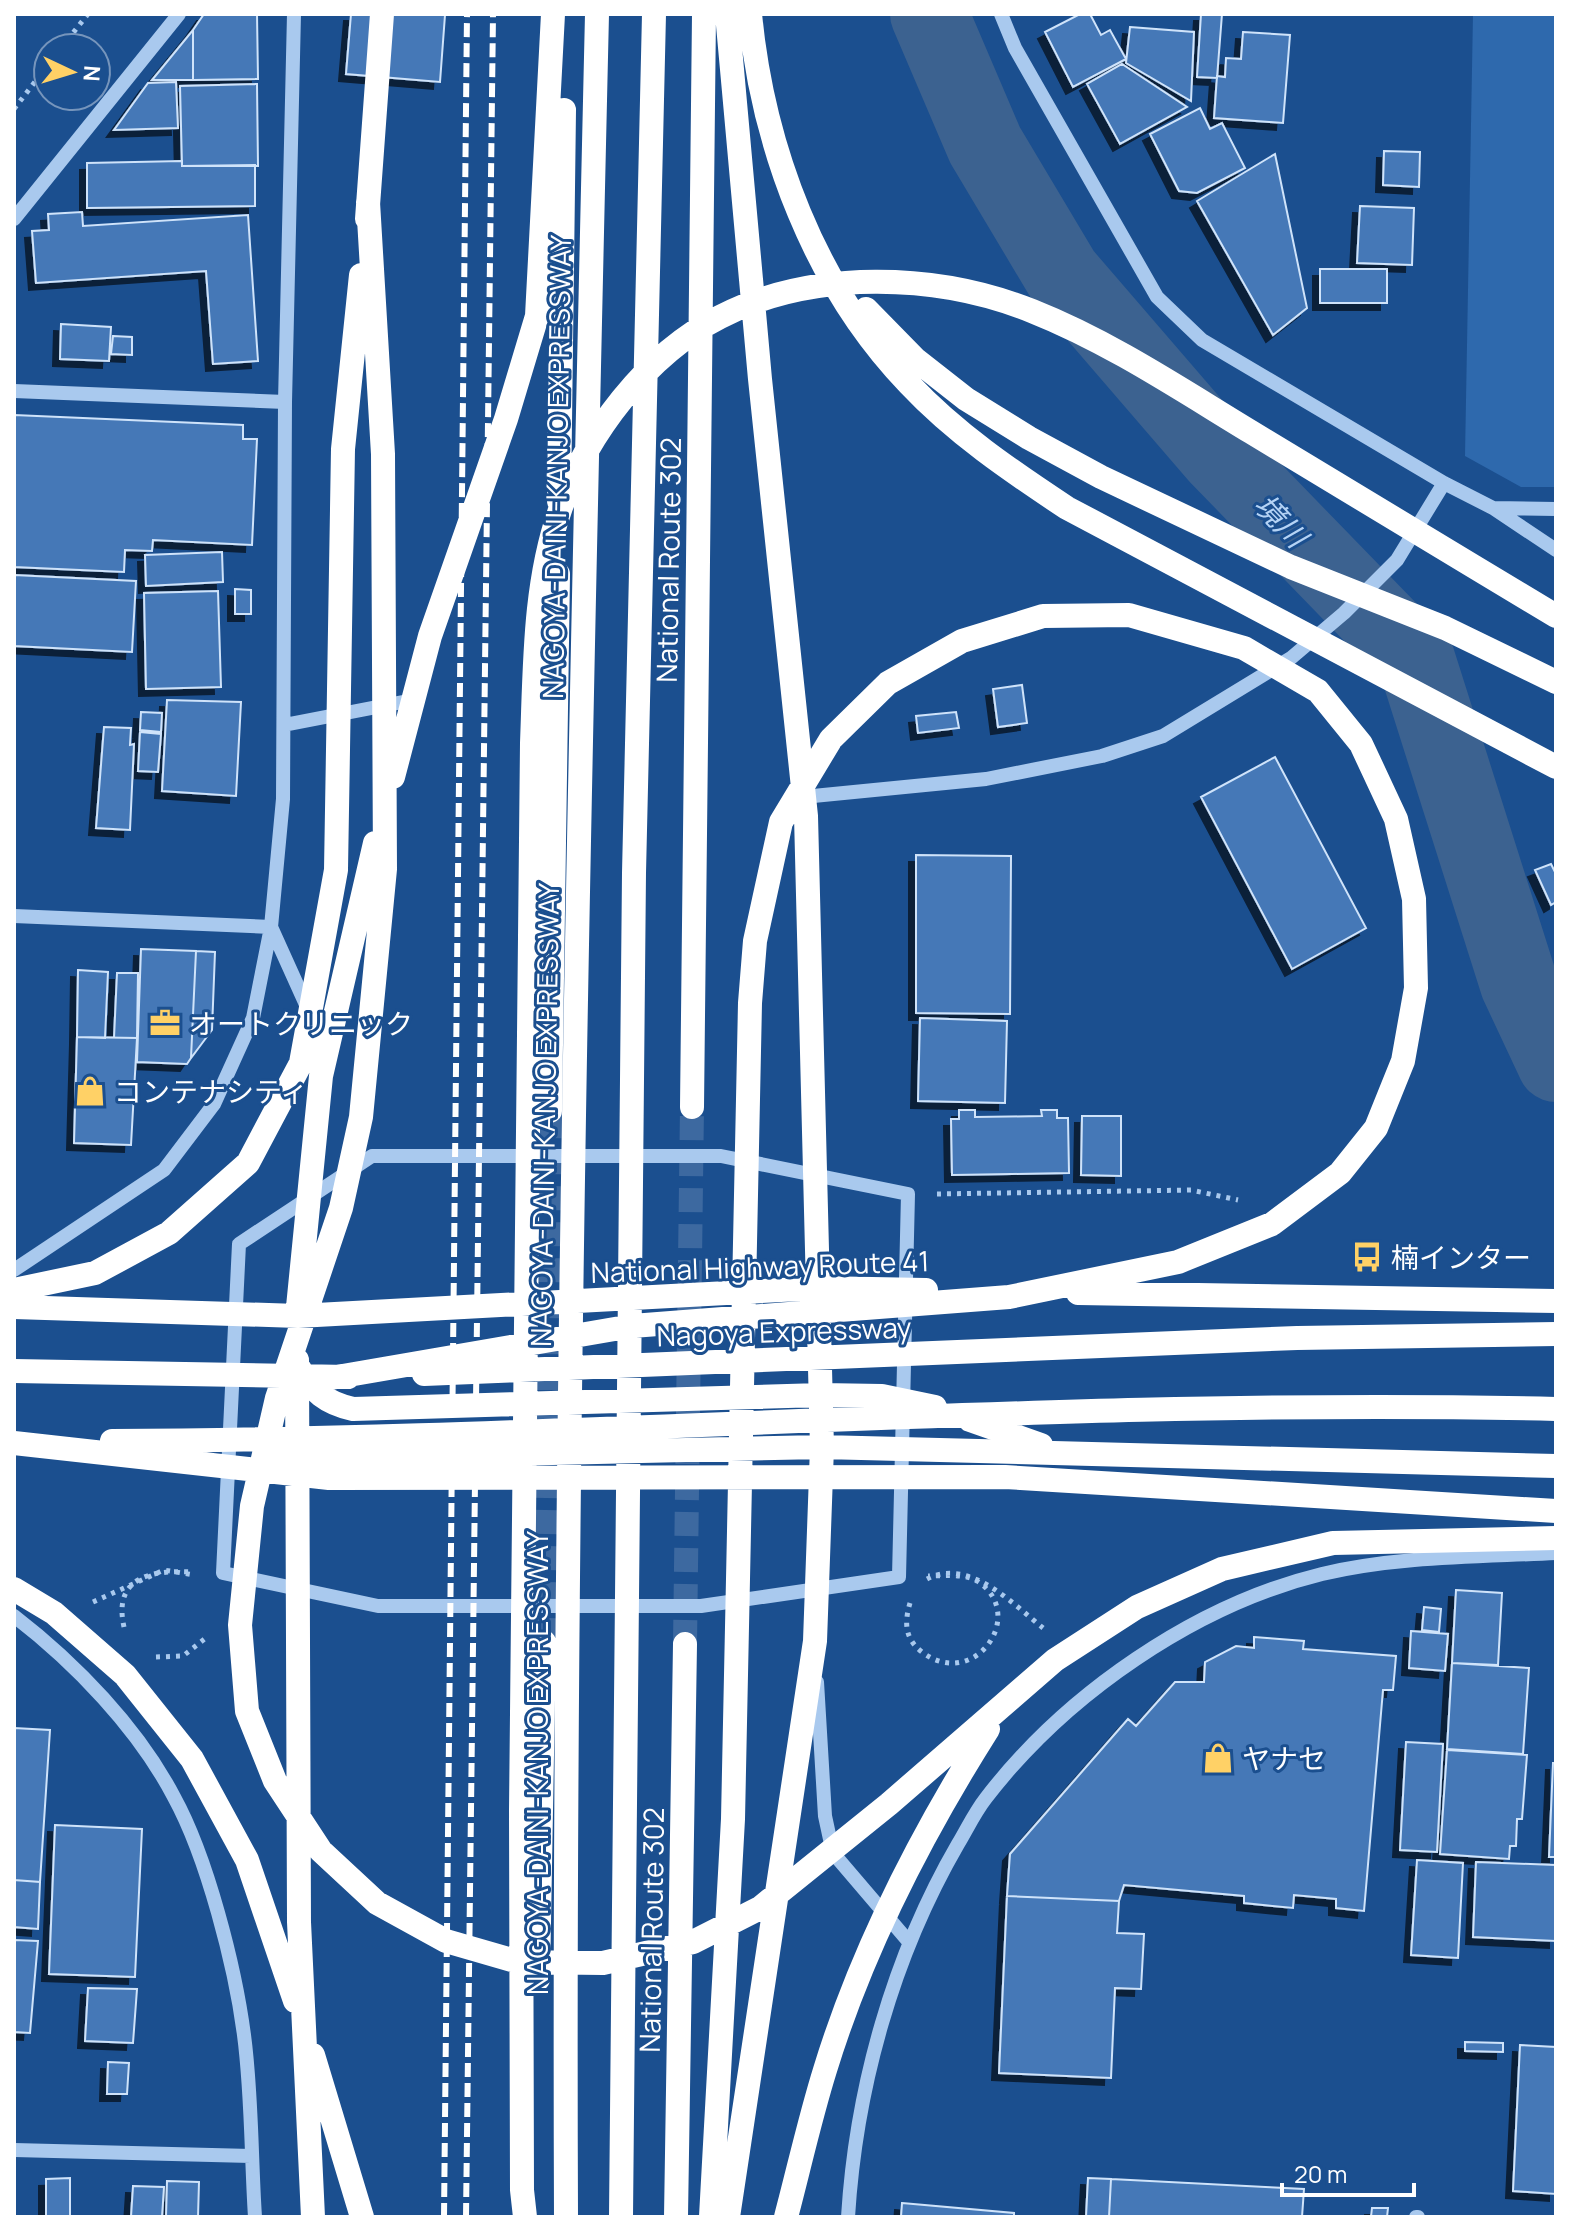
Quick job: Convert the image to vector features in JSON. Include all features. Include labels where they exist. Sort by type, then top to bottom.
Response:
[{"type":"highway","points":[[14,1290],[95,1273],[169,1233],[248,1163],[301,1063],[336,870],[343,449],[368,202],[382,14]]},
{"type":"highway","points":[[313,2217],[299,1922],[301,1617],[296,1459],[298,1316],[312,1149],[327,1051],[350,939],[430,636],[515,393],[537,316],[553,14]]},
{"type":"highway","points":[[550,1111],[566,14]]},
{"type":"highway","name":"NAGOYA-DAINI-KANJO EXPRESSWAY","points":[[566,2217],[564,1872],[577,871],[597,14]]},
{"type":"highway","points":[[621,2217],[634,873],[654,14]]},
{"type":"highway","name":"National Route 302","points":[[692,1107],[704,14]]},
{"type":"highway","points":[[727,14],[758,364],[803,797],[822,1447],[815,1641],[728,2217]]},
{"type":"highway","points":[[750,14],[762,89],[792,193],[813,246],[856,320],[908,383],[955,428],[1009,470],[1067,508],[1556,767]]},
{"type":"highway","points":[[792,193],[819,244],[869,313],[915,359],[966,399],[1029,438],[1114,484],[1291,567],[1445,628],[1556,682]]},
{"type":"highway","points":[[368,202],[383,454],[385,869],[361,1117],[341,1208],[277,1398],[252,1506],[240,1625],[247,1711],[275,1781],[321,1851],[377,1903],[446,1941],[519,1962],[603,1963],[693,1942],[760,1908],[836,1849],[1055,1660],[1137,1607],[1222,1569],[1333,1543],[1556,1538]]},
{"type":"highway","points":[[525,2217],[522,2190],[521,1810],[532,729],[536,643],[549,552],[566,496],[602,422],[680,343],[719,317],[759,300],[813,288],[876,281],[976,293],[1032,311],[1118,352],[1556,616]]},
{"type":"highway","points":[[331,1378],[632,1326],[648,1325],[728,1319],[743,1318],[823,1312],[839,1311],[1009,1297],[1178,1262],[1272,1224],[1340,1173],[1376,1128],[1403,1061],[1416,988],[1414,899],[1396,819],[1361,744],[1318,691],[1244,648],[1129,615],[1043,616],[962,641],[888,683],[831,739],[781,822],[755,941],[750,1003],[744,1307],[743,1323],[742,1371],[742,1403],[739,1515],[736,1707],[733,1819],[711,2217]]},
{"type":"highway","name":"National Highway Route 41","points":[[14,1307],[298,1316],[818,1288],[1556,1301]]},
{"type":"highway","name":"Nagoya Expressway","points":[[14,1371],[331,1378],[1297,1338],[1556,1334]]},
{"type":"highway","points":[[297,1365],[312,1390],[333,1404],[353,1409],[821,1395],[882,1396],[928,1405],[1062,1453]]},
{"type":"highway","points":[[14,1442],[344,1440],[867,1418],[1358,1404],[1556,1409]]},
{"type":"highway","points":[[14,1442],[329,1478],[1005,1477],[1556,1511]]},
{"type":"highway","points":[[14,1454],[296,1459],[822,1447],[1556,1466]]},
{"type":"highway","points":[[14,1589],[54,1613],[125,1675],[192,1759],[247,1860],[333,2114],[362,2217]]},
{"type":"highway","points":[[533,2217],[544,1642]]},
{"type":"highway","name":"National Route 302","points":[[676,2217],[685,1644]]},
{"type":"highway","points":[[786,2217],[826,2068],[887,1908],[944,1798],[1002,1707]]},
{"type":"street","points":[[14,219],[179,14]]},
{"type":"street","points":[[14,1270],[164,1170],[206,1115],[253,1018],[271,927],[283,799],[285,402],[294,14]]},
{"type":"street","points":[[1001,14],[1015,48],[1157,297],[1202,340],[1444,483],[1493,508],[1556,550]]},
{"type":"street","points":[[14,391],[285,402]]},
{"type":"street","points":[[803,797],[986,779],[1102,756],[1163,736],[1291,658],[1344,613],[1397,560],[1444,483]]},
{"type":"street","points":[[1493,508],[1556,509]]},
{"type":"street","points":[[284,725],[413,700]]},
{"type":"street","points":[[14,916],[271,927]]},
{"type":"street","points":[[271,927],[327,1051]]},
{"type":"street","points":[[372,1156],[721,1156],[908,1194],[899,1577],[701,1606],[378,1606],[223,1573],[239,1244],[372,1156]]},
{"type":"street","points":[[848,2217],[864,2101],[883,2019],[909,1942],[939,1876],[985,1799],[1036,1743],[1107,1681],[1171,1636],[1252,1596],[1322,1574],[1413,1558],[1556,1553]]},
{"type":"street","points":[[14,1616],[39,1635],[134,1737],[174,1796],[205,1872],[244,2035],[255,2217]]},
{"type":"street","points":[[815,1641],[825,1816],[833,1853],[909,1942]]},
{"type":"street","points":[[14,2161],[14,2150],[251,2156]]},
{"type":"path","points":[[74,32],[88,14]]},
{"type":"path","points":[[14,109],[32,86]]},
{"type":"path","points":[[908,1194],[1191,1190],[1254,1203]]},
{"type":"path","points":[[129,1638],[122,1615],[123,1603],[144,1575],[160,1570],[223,1573]]},
{"type":"path","points":[[86,1603],[108,1598],[164,1570],[195,1575],[203,1584]]},
{"type":"path","points":[[923,1582],[930,1577],[960,1574],[973,1578],[1005,1597],[1050,1634]]},
{"type":"path","points":[[899,1577],[959,1576],[975,1580],[992,1597],[996,1608],[998,1621],[991,1643],[962,1663],[937,1662],[928,1657],[909,1639],[906,1628],[916,1590]]},
{"type":"path","points":[[147,1653],[158,1658],[183,1656],[211,1633]]},
{"type":"shaded area","points":[[1473,14],[1556,14],[1556,487],[1521,487],[1465,456]]},
{"type":"building","points":[[204,14],[257,14],[258,79],[193,80],[193,30]]},
{"type":"building","points":[[351,14],[445,15],[440,82],[346,74]]},
{"type":"building","points":[[1080,14],[1090,14],[1101,35],[1110,30],[1126,59],[1073,87],[1045,32]]},
{"type":"building","points":[[1201,14],[1222,14],[1217,78],[1197,77]]},
{"type":"building","points":[[1130,27],[1194,32],[1191,101],[1126,63]]},
{"type":"building","points":[[193,30],[193,80],[152,80]]},
{"type":"building","points":[[1243,32],[1290,35],[1283,123],[1214,118],[1217,76],[1225,77],[1226,58],[1241,59]]},
{"type":"building","points":[[1122,64],[1187,107],[1120,144],[1087,84]]},
{"type":"building","points":[[176,82],[178,128],[114,130],[148,83]]},
{"type":"building","points":[[257,84],[258,166],[182,166],[180,86]]},
{"type":"building","points":[[1200,108],[1210,129],[1222,123],[1245,168],[1197,193],[1179,191],[1150,134]]},
{"type":"building","points":[[1384,151],[1420,152],[1419,187],[1383,185]]},
{"type":"building","points":[[1275,154],[1307,308],[1273,335],[1197,201]]},
{"type":"building","points":[[182,161],[182,166],[255,165],[255,206],[87,208],[87,163]]},
{"type":"building","points":[[1360,206],[1414,208],[1412,265],[1357,263]]},
{"type":"building","points":[[82,212],[83,226],[248,215],[258,361],[213,364],[206,271],[36,283],[32,231],[49,230],[48,214]]},
{"type":"building","points":[[1320,269],[1387,269],[1387,303],[1320,303]]},
{"type":"building","points":[[61,324],[111,327],[109,361],[60,359]]},
{"type":"building","points":[[113,336],[132,337],[132,355],[111,354]]},
{"type":"building","points":[[14,415],[243,425],[243,439],[257,439],[252,545],[153,540],[152,551],[125,550],[124,572],[14,567]]},
{"type":"building","points":[[222,552],[223,582],[146,586],[145,555]]},
{"type":"building","points":[[14,575],[136,581],[132,652],[14,646]]},
{"type":"building","points":[[235,589],[251,590],[251,614],[235,614]]},
{"type":"building","points":[[218,591],[221,687],[146,689],[144,593]]},
{"type":"building","points":[[1022,685],[1027,723],[998,727],[993,689]]},
{"type":"building","points":[[167,700],[241,702],[236,796],[162,791]]},
{"type":"building","points":[[141,712],[162,713],[161,732],[140,730]]},
{"type":"building","points":[[956,712],[959,728],[918,733],[916,716]]},
{"type":"building","points":[[104,727],[131,728],[130,745],[134,744],[130,830],[96,828]]},
{"type":"building","points":[[140,732],[161,734],[158,772],[138,771]]},
{"type":"building","points":[[1275,757],[1366,928],[1292,969],[1201,797]]},
{"type":"building","points":[[916,855],[1011,856],[1010,1014],[916,1013]]},
{"type":"building","points":[[1551,864],[1556,874],[1556,902],[1551,905],[1535,870]]},
{"type":"building","points":[[141,949],[196,951],[191,1058],[187,1064],[137,1062]]},
{"type":"building","points":[[196,951],[215,952],[212,1030],[191,1058]]},
{"type":"building","points":[[78,970],[108,972],[105,1038],[77,1037]]},
{"type":"building","points":[[117,973],[138,973],[137,1038],[114,1038]]},
{"type":"building","points":[[920,1018],[1007,1021],[1005,1103],[918,1101]]},
{"type":"building","points":[[77,1037],[137,1038],[131,1145],[74,1143]]},
{"type":"building","points":[[959,1110],[975,1110],[975,1117],[1042,1116],[1041,1110],[1057,1110],[1057,1118],[1068,1118],[1069,1173],[952,1175],[951,1119],[959,1119]]},
{"type":"building","points":[[1082,1116],[1121,1116],[1121,1176],[1081,1175]]},
{"type":"building","points":[[1456,1590],[1502,1593],[1498,1665],[1452,1663]]},
{"type":"building","points":[[1424,1607],[1441,1609],[1439,1632],[1422,1630]]},
{"type":"building","points":[[1411,1631],[1448,1634],[1445,1671],[1409,1668]]},
{"type":"building","points":[[1254,1637],[1304,1641],[1303,1649],[1396,1656],[1393,1690],[1383,1690],[1364,1911],[1336,1908],[1336,1899],[1294,1895],[1293,1908],[1244,1903],[1244,1896],[1124,1885],[1119,1901],[1007,1896],[1010,1854],[1128,1719],[1136,1726],[1175,1682],[1204,1682],[1205,1662],[1236,1646],[1254,1648]]},
{"type":"building","points":[[1452,1663],[1529,1668],[1523,1754],[1447,1749]]},
{"type":"building","points":[[14,1728],[50,1730],[40,1882],[14,1880]]},
{"type":"building","points":[[1406,1742],[1443,1744],[1437,1852],[1400,1850]]},
{"type":"building","points":[[1447,1750],[1527,1755],[1522,1819],[1517,1819],[1516,1846],[1510,1846],[1509,1859],[1440,1854]]},
{"type":"building","points":[[1553,1763],[1556,1763],[1556,1857],[1549,1857]]},
{"type":"building","points":[[55,1825],[142,1829],[135,1977],[49,1974]]},
{"type":"building","points":[[1417,1860],[1463,1863],[1458,1958],[1411,1955]]},
{"type":"building","points":[[1476,1862],[1556,1865],[1556,1941],[1473,1937]]},
{"type":"building","points":[[14,1880],[40,1882],[38,1929],[14,1927]]},
{"type":"building","points":[[1007,1896],[1119,1901],[1117,1933],[1144,1934],[1141,1989],[1115,1988],[1111,2078],[999,2073]]},
{"type":"building","points":[[14,1940],[38,1941],[30,2033],[14,2032]]},
{"type":"building","points":[[88,1988],[137,1989],[133,2043],[85,2041]]},
{"type":"building","points":[[1465,2042],[1503,2043],[1503,2052],[1465,2051]]},
{"type":"building","points":[[1520,2045],[1556,2047],[1556,2194],[1513,2191]]},
{"type":"building","points":[[108,2062],[129,2063],[127,2094],[107,2094]]},
{"type":"building","points":[[70,2178],[70,2217],[46,2217],[46,2179]]},
{"type":"building","points":[[1088,2178],[1111,2179],[1109,2217],[1086,2217]]},
{"type":"building","points":[[1111,2179],[1304,2189],[1302,2217],[1109,2217]]},
{"type":"building","points":[[167,2181],[199,2182],[198,2217],[166,2217]]},
{"type":"building","points":[[133,2186],[164,2187],[162,2217],[131,2217]]},
{"type":"building","points":[[902,2203],[1014,2213],[1014,2217],[901,2217]]},
{"type":"building","points":[[1372,2208],[1388,2208],[1387,2217],[1371,2217]]},
{"type":"waterway","name":"境川","points":[[929,14],[985,145],[1062,274],[1218,455],[1416,659],[1519,984],[1556,1063]]},
{"type":"tunnel","points":[[685,1644],[692,1107]]},
{"type":"tunnel","points":[[544,1642],[550,1111]]},
{"type":"railway","points":[[444,2217],[467,14]]},
{"type":"railway","points":[[466,2217],[493,14]]},
{"type":"place","name":"オートクリニック","points":[[165,1023]]},
{"type":"place","name":"コンテナシティ","points":[[90,1091]]},
{"type":"place","name":"楠インター","points":[[1367,1257]]},
{"type":"place","name":"ヤナセ","points":[[1218,1758]]}]
